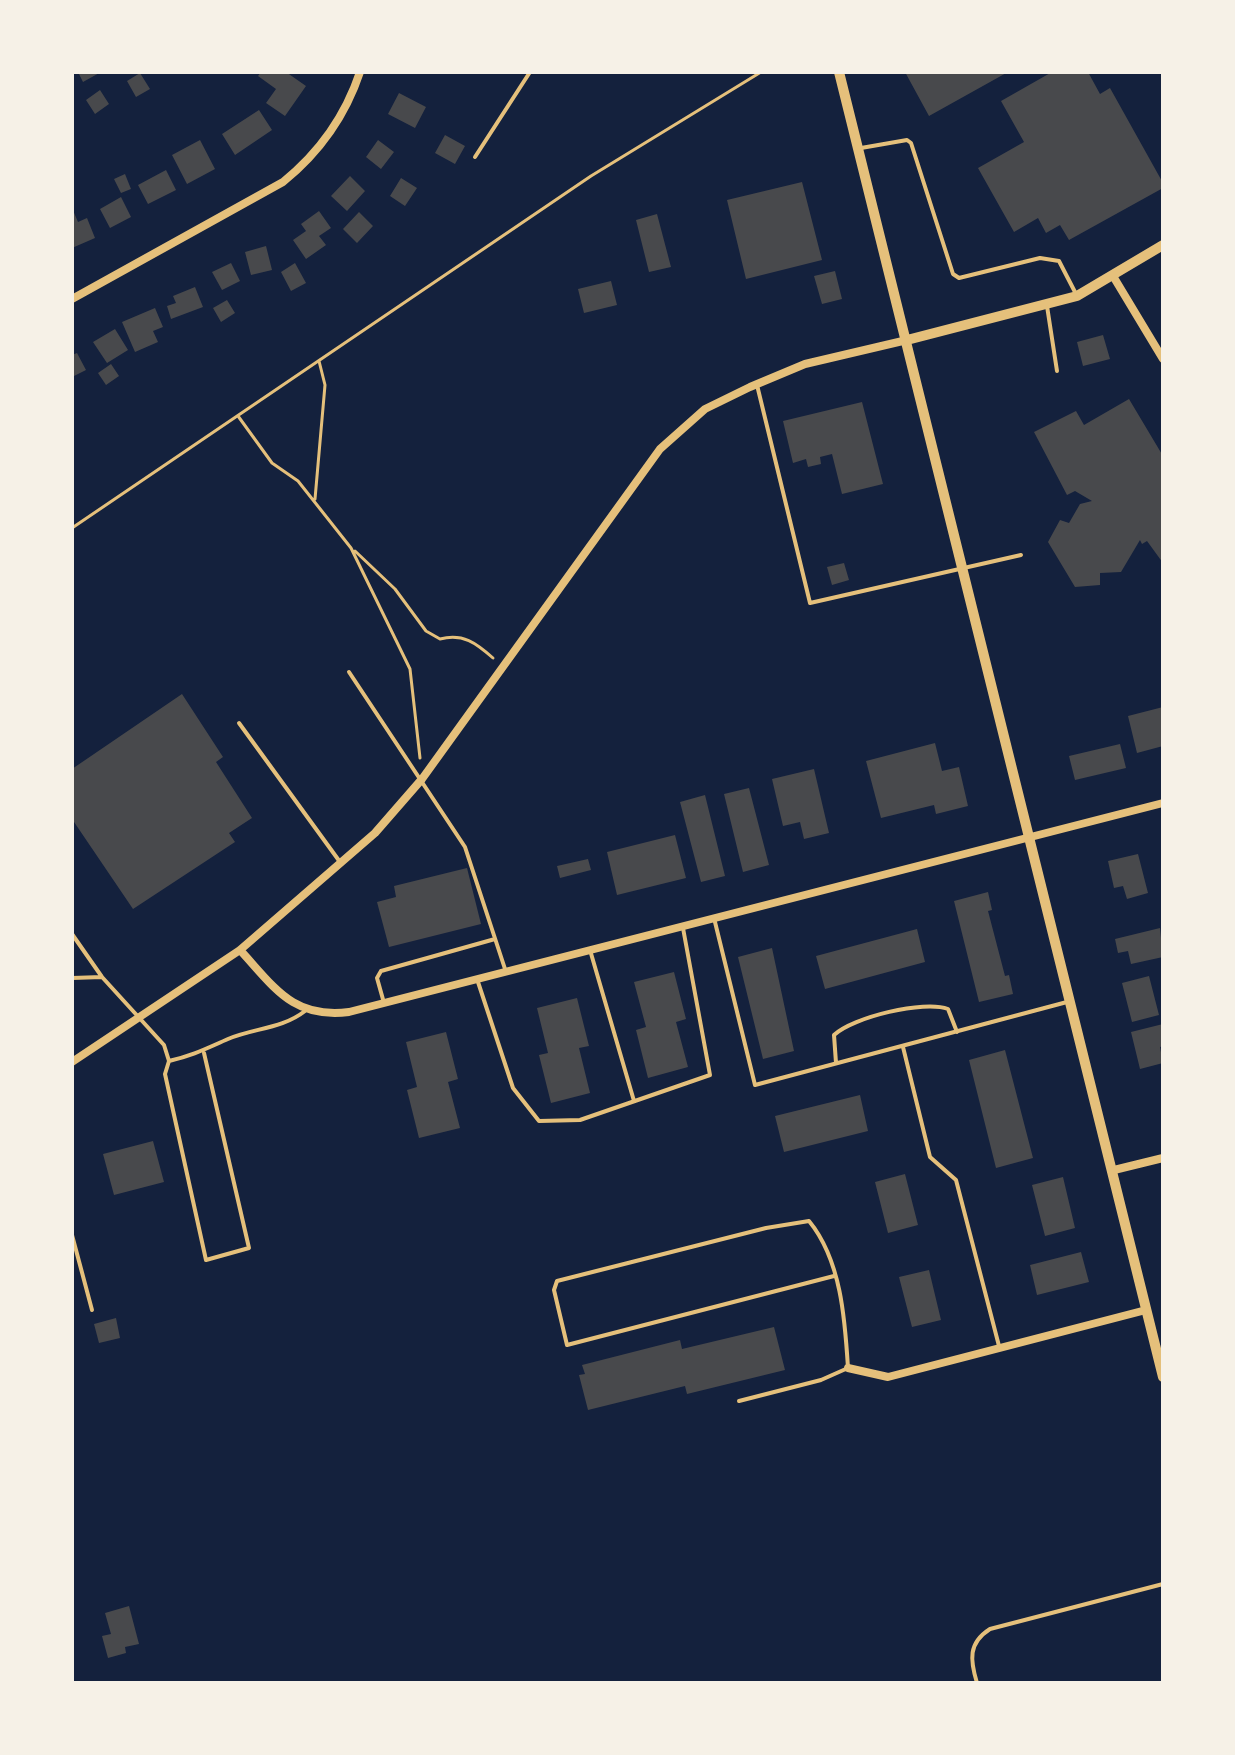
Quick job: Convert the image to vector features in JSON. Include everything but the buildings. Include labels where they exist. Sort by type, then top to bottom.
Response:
[{"type":"street","points":[[72,299],[283,182],[307,163],[350,103],[360,72]]},
{"type":"street","points":[[839,72],[1163,1377]]},
{"type":"street","points":[[72,1062],[240,950],[375,833],[422,779],[660,449],[705,409],[805,364],[1047,306],[1077,296],[1163,245]]},
{"type":"street","points":[[1113,276],[1163,359]]},
{"type":"street","points":[[240,950],[280,994],[305,1011],[324,1015],[384,1003],[1163,803]]},
{"type":"street","points":[[1114,1170],[1163,1158]]},
{"type":"street","points":[[848,1368],[888,1377],[1146,1310]]},
{"type":"lane","points":[[475,157],[530,72]]},
{"type":"lane","points":[[858,148],[907,140],[911,143],[953,274],[959,278],[1040,258],[1059,261],[1077,296]]},
{"type":"lane","points":[[1047,306],[1057,371]]},
{"type":"lane","points":[[756,384],[810,603],[1021,555]]},
{"type":"lane","points":[[349,672],[465,847],[506,972]]},
{"type":"lane","points":[[239,723],[341,864]]},
{"type":"lane","points":[[714,918],[755,1085],[1071,1001]]},
{"type":"lane","points":[[477,979],[513,1088],[539,1121],[580,1120],[710,1075],[683,927]]},
{"type":"lane","points":[[72,934],[102,977],[164,1045],[169,1061],[165,1074],[206,1260],[249,1248],[204,1053]]},
{"type":"lane","points":[[384,1003],[377,978],[381,971],[495,939]]},
{"type":"lane","points":[[590,950],[635,1102]]},
{"type":"lane","points":[[72,978],[102,977]]},
{"type":"lane","points":[[836,1063],[834,1035],[846,1024],[933,1004],[948,1009],[957,1032]]},
{"type":"lane","points":[[169,1061],[204,1053],[228,1039],[275,1026],[305,1011]]},
{"type":"lane","points":[[902,1046],[930,1157],[956,1180],[999,1348]]},
{"type":"lane","points":[[739,1401],[821,1380],[848,1368],[844,1310],[834,1276],[822,1237],[809,1221],[766,1228],[557,1281],[554,1290],[567,1345],[834,1276]]},
{"type":"lane","points":[[72,1235],[92,1310]]},
{"type":"lane","points":[[977,1683],[971,1663],[976,1637],[1012,1622],[1163,1584]]},
{"type":"path","points":[[72,528],[591,176],[761,72]]},
{"type":"path","points":[[315,499],[325,385],[319,361]]},
{"type":"path","points":[[238,416],[272,463],[298,481],[315,499],[351,548],[410,669],[422,779]]},
{"type":"path","points":[[351,548],[395,589],[426,631],[440,639],[455,635],[468,639],[502,666]]}]
